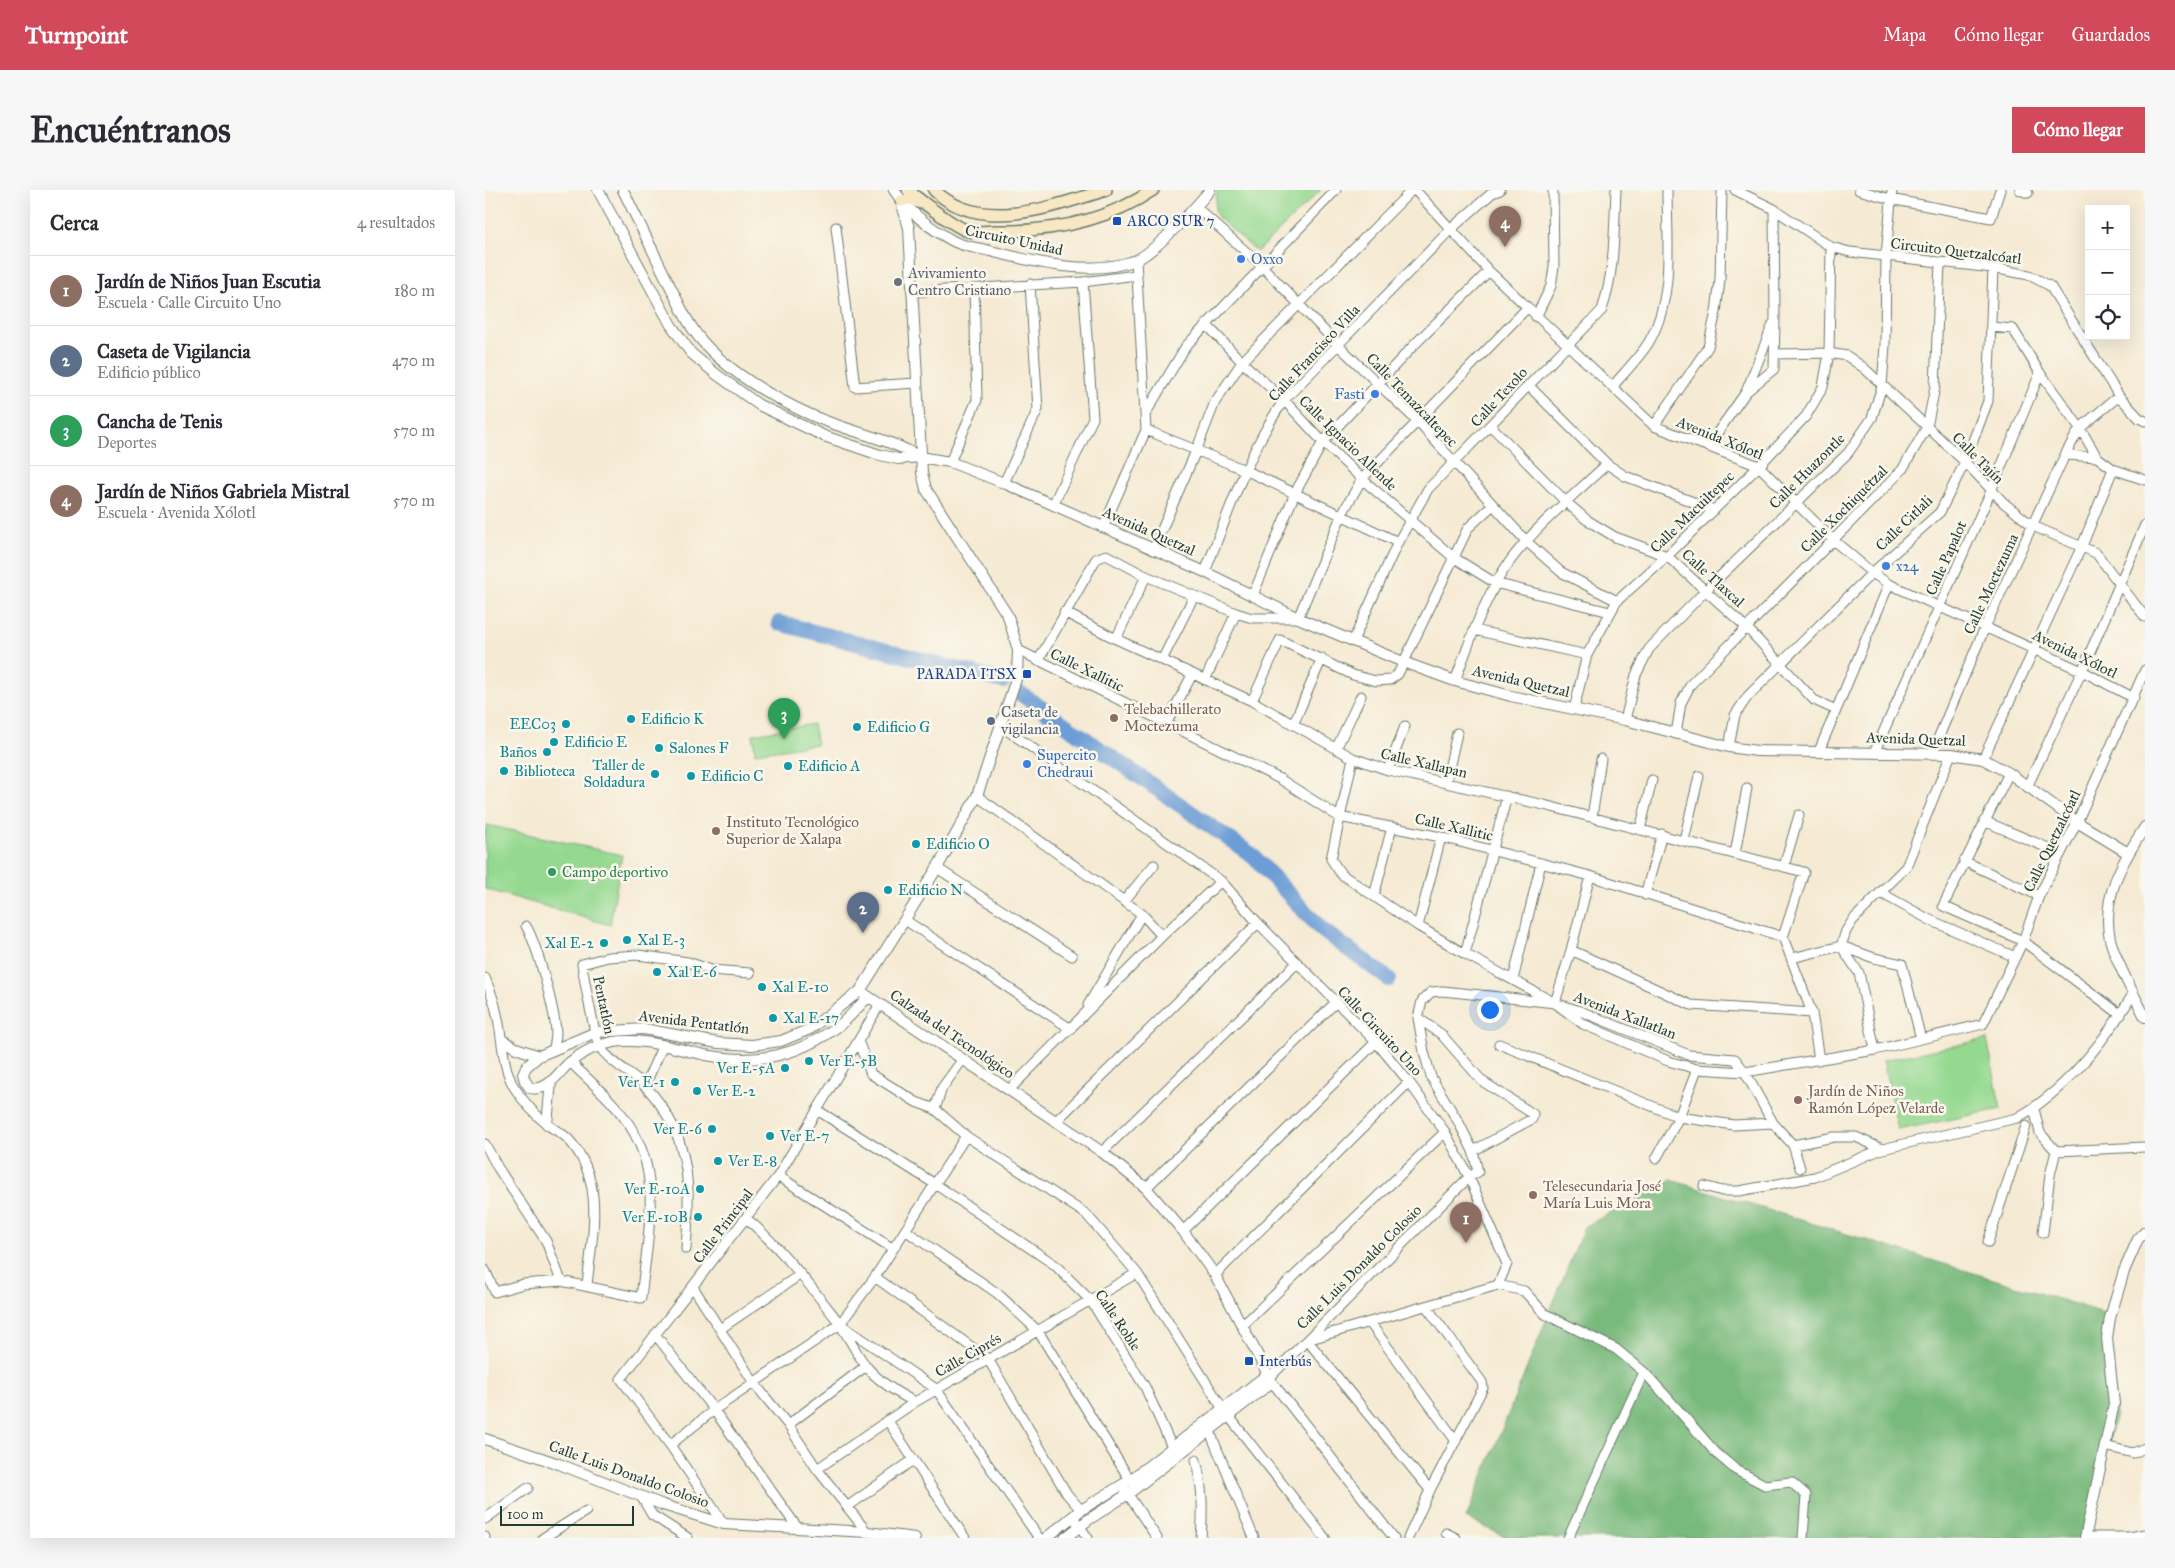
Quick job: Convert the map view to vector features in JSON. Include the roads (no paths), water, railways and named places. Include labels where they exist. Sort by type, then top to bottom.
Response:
[{"type":"main road","points":[[908,190],[924,204],[968,231],[1015,231],[1082,223],[1103,215],[1153,190]]},
{"type":"main road","points":[[934,190],[942,198],[970,211],[996,214],[1021,213],[1107,190]]},
{"type":"main road","points":[[901,201],[910,199],[924,204]]},
{"type":"street","points":[[598,190],[671,325],[691,353],[716,374],[759,405],[824,436],[899,460],[920,457]]},
{"type":"street","points":[[623,190],[685,315],[702,340],[724,361],[765,391],[798,409],[829,423],[901,446],[920,457]]},
{"type":"street","name":"Circuito Unidad","points":[[894,190],[901,201],[919,219],[955,242],[1031,261],[1074,268],[1105,266],[1136,260],[1149,252],[1210,190]]},
{"type":"street","points":[[1146,413],[1187,346],[1336,190]]},
{"type":"street","points":[[1153,550],[1215,402],[1242,362],[1413,190]]},
{"type":"street","name":"Avenida Xólotl","points":[[1413,190],[1451,228],[1489,271],[1654,426],[1759,466],[1832,539],[1872,573],[1889,584],[2082,671],[2134,698]]},
{"type":"street","points":[[1451,228],[1492,193],[1500,190]]},
{"type":"street","points":[[1536,317],[1551,286],[1554,267],[1553,190]]},
{"type":"street","name":"Calle Texolo","points":[[1353,641],[1398,542],[1428,489],[1602,310],[1609,289],[1612,269],[1616,190]]},
{"type":"street","points":[[1612,387],[1648,343],[1663,311],[1667,272],[1667,190]]},
{"type":"street","points":[[1654,426],[1708,347],[1716,312],[1720,280],[1722,190]]},
{"type":"street","name":"Circuito Quetzalcóatl","points":[[1735,190],[1774,209],[1831,247],[1850,252],[1993,268],[2029,275],[2050,286],[2119,396],[2139,418],[2145,421]]},
{"type":"street","points":[[1859,190],[1891,194],[1991,218],[2000,190]]},
{"type":"street","name":"Calle Huazontle","points":[[1625,720],[1635,675],[1649,649],[1707,589],[1848,453],[1872,418],[1882,386],[1885,345],[1886,256],[1891,194]]},
{"type":"street","points":[[864,994],[977,796],[1017,676],[1018,650],[1008,616],[926,489],[920,457],[915,383],[909,228],[901,201]]},
{"type":"street","name":"Calle Temazcaltepec","points":[[1196,206],[1262,266],[1339,346],[1417,421],[1526,541],[1561,572],[1617,601]]},
{"type":"street","points":[[1746,392],[1774,369],[1774,209]]},
{"type":"street","points":[[836,227],[855,387],[915,383]]},
{"type":"street","name":"Calle Francisco Villa","points":[[1205,572],[1245,470],[1268,424],[1284,400],[1339,346],[1451,228]]},
{"type":"street","name":"Calle Macuiltepec","points":[[1574,709],[1587,655],[1617,601],[1667,556],[1759,466],[1806,416],[1823,387],[1829,353],[1831,247]]},
{"type":"street","points":[[1103,528],[1146,430],[1136,260]]},
{"type":"street","name":"Calle Xochiquétzal","points":[[1676,734],[1681,703],[1691,684],[1902,470],[1927,428],[1935,387],[1940,262]]},
{"type":"street","name":"Calle Citlali","points":[[1729,747],[1735,715],[1748,696],[1872,573],[1940,512],[1965,462],[1988,401],[1993,268]]},
{"type":"street","points":[[1253,595],[1295,492],[1323,442],[1489,271]]},
{"type":"street","points":[[912,292],[1083,282],[1136,275]]},
{"type":"street","points":[[1053,505],[1093,418],[1083,282]]},
{"type":"street","points":[[1004,483],[1038,409],[1029,284]]},
{"type":"street","points":[[950,462],[977,400],[974,288]]},
{"type":"street","points":[[1038,661],[1064,612],[1096,559],[1106,555],[1147,576],[1236,613],[1252,618],[1298,618],[1342,514],[1362,479],[1527,308]]},
{"type":"street","points":[[1708,446],[1746,392],[1775,316]]},
{"type":"street","name":"Calle Ignacio Allende","points":[[1206,324],[1242,362],[1284,400],[1323,442],[1362,479],[1453,557],[1495,583],[1610,612]]},
{"type":"street","points":[[1991,327],[2013,329],[2041,373],[2081,428],[2097,457],[2113,469],[2145,480]]},
{"type":"street","name":"Calle Tajín","points":[[1775,354],[1829,353],[1847,356],[1864,368],[1965,462],[1991,491],[2033,526],[2082,546],[2096,554],[2145,617]]},
{"type":"street","name":"Calle Papalot","points":[[1874,753],[1991,491],[2041,373]]},
{"type":"street","points":[[1528,385],[1607,464],[1625,476],[1714,510]]},
{"type":"street","name":"Calle Moctezuma","points":[[1932,753],[1985,628],[2065,455],[2081,428],[2119,396]]},
{"type":"street","name":"Calle Tlaxcal","points":[[1491,426],[1587,520],[1615,537],[1667,556],[1707,589],[1746,627],[1814,700],[1836,710]]},
{"type":"street","points":[[1146,430],[1295,492],[1398,542]]},
{"type":"street","points":[[2065,455],[2097,457]]},
{"type":"street","name":"Avenida Quetzal","points":[[920,457],[950,462],[1004,483],[1205,572],[1298,618],[1403,662],[1455,681],[1511,696],[1625,720],[1729,747],[1757,751],[1932,753],[1983,759],[2009,773],[2077,822],[2128,853]]},
{"type":"street","points":[[1455,681],[1474,630],[1495,583],[1526,541],[1607,464]]},
{"type":"street","points":[[1983,759],[2082,546],[2113,469]]},
{"type":"street","points":[[1252,701],[1280,640],[1322,658],[1353,675],[1376,681],[1390,680],[1398,674],[1468,528],[1493,505]]},
{"type":"street","points":[[2027,787],[2082,671],[2145,526]]},
{"type":"street","points":[[1116,639],[1147,576]]},
{"type":"street","points":[[1819,751],[1889,584]]},
{"type":"street","points":[[1162,660],[1194,596]]},
{"type":"street","name":"Calle Xallapan","points":[[1064,612],[1116,639],[1252,701],[1353,758],[1388,770],[1507,796],[1662,834],[1804,872],[1783,937]]},
{"type":"street","points":[[1205,680],[1236,613]]},
{"type":"street","points":[[1474,630],[1587,655]]},
{"type":"street","name":"Calle Xallitic","points":[[1018,650],[1280,779],[1339,817],[1441,837],[1493,850],[1589,876],[1783,937]]},
{"type":"street","points":[[1293,725],[1322,658]]},
{"type":"street","name":"Calle Quetzalcóatl","points":[[1921,1039],[1983,1024],[2023,941],[2039,896],[2077,822],[2145,670]]},
{"type":"street","points":[[1167,724],[1193,674]]},
{"type":"street","points":[[1336,749],[1361,696]]},
{"type":"street","name":"Calle Circuito Uno","points":[[1001,726],[1221,881],[1258,923],[1375,1042],[1409,1082],[1445,1132],[1469,1178],[1507,1264],[1498,1285]]},
{"type":"street","points":[[1388,770],[1405,726]]},
{"type":"street","points":[[1446,782],[1457,733]]},
{"type":"street","points":[[1841,946],[1846,931],[1853,920],[1906,867],[1951,754]]},
{"type":"street","name":"Avenida Xallatlan","points":[[1353,758],[1331,859],[1341,874],[1418,926],[1555,1003],[1581,1011],[1689,1055],[1735,1059],[1745,1072]]},
{"type":"street","points":[[1592,817],[1601,759]]},
{"type":"street","points":[[2009,773],[1943,906],[2023,941],[2121,1015]]},
{"type":"street","points":[[1684,840],[1699,776]]},
{"type":"street","points":[[1641,830],[1652,780]]},
{"type":"street","points":[[1735,854],[1747,788]]},
{"type":"street","points":[[977,796],[1142,914],[1162,936]]},
{"type":"street","points":[[1465,954],[1507,796]]},
{"type":"street","points":[[1784,866],[1799,815]]},
{"type":"street","points":[[1984,821],[2060,853]]},
{"type":"street","points":[[1374,896],[1392,827]]},
{"type":"street","points":[[2145,827],[2119,870],[2111,895],[2108,918],[2111,939],[2133,994],[2145,1016]]},
{"type":"street","points":[[1645,895],[1662,834]]},
{"type":"street","points":[[1418,926],[1441,837]]},
{"type":"street","points":[[1964,861],[2039,896]]},
{"type":"street","points":[[1513,980],[1541,863]]},
{"type":"street","points":[[1124,901],[1154,865]]},
{"type":"street","points":[[937,868],[1073,956]]},
{"type":"street","points":[[1555,1003],[1571,950],[1589,876]]},
{"type":"street","points":[[1009,1090],[1162,936],[1221,881]]},
{"type":"street","points":[[1881,893],[1930,920],[2015,957]]},
{"type":"street","points":[[1082,1016],[1142,914]]},
{"type":"street","points":[[905,920],[1071,1029]]},
{"type":"street","points":[[1056,1121],[1258,923]]},
{"type":"street","points":[[526,926],[540,962],[549,997],[556,1034],[554,1050]]},
{"type":"street","points":[[1783,937],[1812,1013],[1819,1060]]},
{"type":"street","points":[[1841,946],[1859,973],[1875,1050]]},
{"type":"street","points":[[1469,1178],[1479,1172],[1473,1151],[1459,1123],[1431,1077],[1418,1018],[1422,1001],[1431,992],[1443,991],[1555,1003],[1583,1024],[1668,1061],[1697,1069],[1745,1072],[1875,1050],[1921,1039],[1902,964],[1874,958],[1841,946],[1792,958]]},
{"type":"street","points":[[1571,950],[1691,1005],[1812,1013]]},
{"type":"street","name":"Pentatlón","points":[[687,1249],[688,1194],[682,1150],[673,1126],[662,1106],[645,1086],[622,1068],[599,1045],[582,964],[608,957],[638,955],[681,960],[718,971],[750,973]]},
{"type":"street","points":[[1102,1152],[1297,963]]},
{"type":"street","points":[[485,978],[496,1010],[507,1068],[514,1086],[529,1107],[547,1124],[568,1139],[582,1158],[592,1180],[595,1202],[587,1285]]},
{"type":"street","name":"Calzada del Tecnológico","points":[[864,994],[1102,1152],[1146,1188],[1183,1231],[1215,1275],[1270,1378]]},
{"type":"street","name":"Avenida Pentatlón","points":[[864,994],[843,1023],[818,1040],[796,1051],[767,1058],[743,1060],[715,1058],[663,1045],[623,1041],[599,1045],[570,1062],[551,1082],[539,1088],[527,1085],[523,1074],[526,1067],[539,1056],[568,1042],[596,1032],[643,1028],[718,1043],[753,1046],[781,1041],[810,1029],[864,994]]},
{"type":"street","points":[[1705,1186],[1722,1191],[1739,1192],[1815,1178],[1882,1149],[2017,1118],[2034,1109],[2067,1081],[2115,1024],[2133,994]]},
{"type":"street","points":[[1146,1188],[1335,1002]]},
{"type":"street","name":"Calle Principal","points":[[670,1445],[621,1379],[778,1176],[880,1004]]},
{"type":"street","points":[[1418,1018],[1441,1034],[1482,1081],[1533,1114],[1532,1119],[1473,1151]]},
{"type":"street","points":[[556,1034],[568,1042]]},
{"type":"street","points":[[502,1040],[516,1048],[539,1056]]},
{"type":"street","points":[[858,1041],[871,1074],[916,1102],[935,1110],[966,1136],[1086,1214],[1137,1273],[1229,1418],[1325,1538]]},
{"type":"street","points":[[1183,1231],[1375,1042]]},
{"type":"street","points":[[1499,1044],[1679,1116],[1734,1125],[1773,1123]]},
{"type":"street","points":[[645,1086],[663,1045]]},
{"type":"street","points":[[1683,1065],[1689,1055]]},
{"type":"street","points":[[935,1110],[942,1088],[963,1059]]},
{"type":"street","points":[[485,1270],[495,1292],[523,1284],[561,1281],[641,1298],[650,1212],[647,1171],[640,1143],[623,1117],[570,1062]]},
{"type":"street","points":[[1656,1159],[1679,1116],[1697,1069]]},
{"type":"street","points":[[1745,1072],[1773,1123],[1793,1145],[1801,1168]]},
{"type":"street","points":[[547,1124],[551,1082]]},
{"type":"street","points":[[1215,1275],[1409,1082]]},
{"type":"street","points":[[2034,1109],[2040,1133]]},
{"type":"street","name":"Calle Roble","points":[[817,1110],[935,1184],[1055,1265],[1091,1301],[1145,1387],[1172,1447]]},
{"type":"street","points":[[2017,1118],[2040,1133],[2056,1151]]},
{"type":"street","points":[[1988,1242],[2027,1126]]},
{"type":"street","points":[[1242,1326],[1445,1132]]},
{"type":"street","points":[[724,1524],[670,1445],[714,1410],[840,1324],[875,1277],[966,1136]]},
{"type":"street","points":[[1793,1145],[1834,1137],[1856,1137],[1882,1149]]},
{"type":"street","points":[[485,1144],[546,1241],[561,1281]]},
{"type":"street","points":[[2056,1151],[2145,1147]]},
{"type":"street","points":[[2043,1233],[2050,1175],[2056,1151]]},
{"type":"street","points":[[778,1176],[892,1248]]},
{"type":"street","name":"Calle Luis Donaldo Colosio","points":[[1065,1538],[1128,1494],[1229,1418],[1469,1178]]},
{"type":"street","points":[[746,1218],[774,1243],[801,1274],[840,1324],[866,1366],[894,1391],[915,1402]]},
{"type":"street","points":[[905,1230],[997,1293],[1038,1331],[1126,1483],[1128,1494],[1157,1538]]},
{"type":"street","points":[[2145,1232],[2138,1239],[2124,1271],[2110,1318],[2107,1338],[2114,1404],[2085,1538],[2130,1537],[2145,1534]]},
{"type":"street","name":"Calle Ciprés","points":[[817,1469],[936,1389],[1137,1273]]},
{"type":"street","points":[[720,1329],[801,1274]]},
{"type":"street","points":[[875,1277],[988,1359],[1067,1494],[1077,1514],[1080,1526],[1088,1538]]},
{"type":"street","points":[[1430,1490],[1307,1340],[1498,1285],[1524,1291],[1545,1314],[1616,1349],[1643,1372],[1716,1453],[1736,1470],[1765,1485],[1791,1482],[1807,1495],[1803,1538]]},
{"type":"street","points":[[693,1287],[754,1383],[788,1425],[817,1469],[867,1532]]},
{"type":"street","points":[[1408,1538],[1430,1490],[1483,1388],[1482,1382],[1426,1306]]},
{"type":"street","points":[[1369,1323],[1456,1442]]},
{"type":"street","points":[[840,1324],[936,1389],[1039,1538]]},
{"type":"street","points":[[655,1334],[714,1410],[797,1527]]},
{"type":"street","points":[[788,1425],[866,1366]]},
{"type":"street","points":[[1568,1538],[1643,1372]]},
{"type":"street","points":[[1270,1378],[1394,1538]]},
{"type":"street","name":"Calle Luis Donaldo Colosio","points":[[1046,1538],[1077,1514],[1126,1483],[1223,1409],[1270,1378]]},
{"type":"street","points":[[888,1421],[965,1538]]},
{"type":"street","points":[[1210,1432],[1254,1538]]},
{"type":"street","name":"Calle Luis Donaldo Colosio","points":[[485,1439],[559,1464],[663,1505],[724,1524],[867,1532],[915,1538]]},
{"type":"street","points":[[2105,1446],[2133,1452],[2145,1448]]},
{"type":"street","points":[[847,1507],[913,1460]]},
{"type":"street","points":[[1196,1460],[1201,1481],[1203,1506],[1201,1538]]},
{"type":"street","points":[[485,1519],[528,1488]]},
{"type":"street","points":[[641,1496],[652,1515],[688,1538]]},
{"type":"street","points":[[543,1538],[587,1511]]},
{"type":"street","points":[[1446,1533],[1456,1538]]},
{"type":"waterway","points":[[779,623],[1003,681]]},
{"type":"waterway","points":[[1021,694],[1252,855],[1322,930],[1389,979]]},
{"type":"place","name":"ARCO SUR 7","points":[[1117,221]]},
{"type":"place","name":"Jardín de Niños Gabriela Mistral","points":[[1505,247]]},
{"type":"place","name":"Oxxo","points":[[1241,259]]},
{"type":"place","name":"Avivamiento Centro Cristiano","points":[[898,282]]},
{"type":"place","name":"Fasti","points":[[1375,394]]},
{"type":"place","name":"x24","points":[[1886,566]]},
{"type":"place","name":"PARADA ITSX","points":[[1027,674]]},
{"type":"place","name":"Telebachillerato Moctezuma","points":[[1114,718]]},
{"type":"place","name":"Edificio K","points":[[631,719]]},
{"type":"place","name":"Caseta de vigilancia","points":[[991,721]]},
{"type":"place","name":"EEC03","points":[[566,724]]},
{"type":"place","name":"Edificio G","points":[[857,727]]},
{"type":"place","name":"Cancha de Tenis","points":[[784,739]]},
{"type":"place","name":"Edificio E","points":[[554,742]]},
{"type":"place","name":"Salones F","points":[[659,748]]},
{"type":"place","name":"Baños","points":[[547,752]]},
{"type":"place","name":"Supercito Chedraui","points":[[1027,764]]},
{"type":"place","name":"Edificio A","points":[[788,766]]},
{"type":"place","name":"Biblioteca","points":[[504,771]]},
{"type":"place","name":"Taller de Soldadura","points":[[655,774]]},
{"type":"place","name":"Edificio C","points":[[691,776]]},
{"type":"place","name":"Instituto Tecnológico Superior de Xalapa","points":[[716,831]]},
{"type":"place","name":"Edificio O","points":[[916,844]]},
{"type":"place","name":"Campo deportivo","points":[[552,872]]},
{"type":"place","name":"Edificio N","points":[[888,890]]},
{"type":"place","name":"Caseta de Vigilancia","points":[[863,933]]},
{"type":"place","name":"Xal E-3","points":[[627,940]]},
{"type":"place","name":"Xal E-2","points":[[604,943]]},
{"type":"place","name":"Xal E-6","points":[[657,972]]},
{"type":"place","name":"Xal E-10","points":[[762,987]]},
{"type":"place","name":"Xal E-17","points":[[773,1018]]},
{"type":"place","name":"Ver E-5B","points":[[809,1061]]},
{"type":"place","name":"Ver E-5A","points":[[785,1068]]},
{"type":"place","name":"Ver E-1","points":[[675,1082]]},
{"type":"place","name":"Ver E-2","points":[[697,1091]]},
{"type":"place","name":"Jardín de Niños Ramón López Velarde","points":[[1798,1100]]},
{"type":"place","name":"Ver E-6","points":[[712,1129]]},
{"type":"place","name":"Ver E-7","points":[[770,1136]]},
{"type":"place","name":"Ver E-8","points":[[718,1161]]},
{"type":"place","name":"Ver E-10A","points":[[700,1189]]},
{"type":"place","name":"Telesecundaria José María Luis Mora","points":[[1533,1195]]},
{"type":"place","name":"Ver E-10B","points":[[698,1217]]},
{"type":"place","name":"Jardín de Niños Juan Escutia","points":[[1466,1243]]},
{"type":"place","name":"Interbús","points":[[1249,1361]]}]
